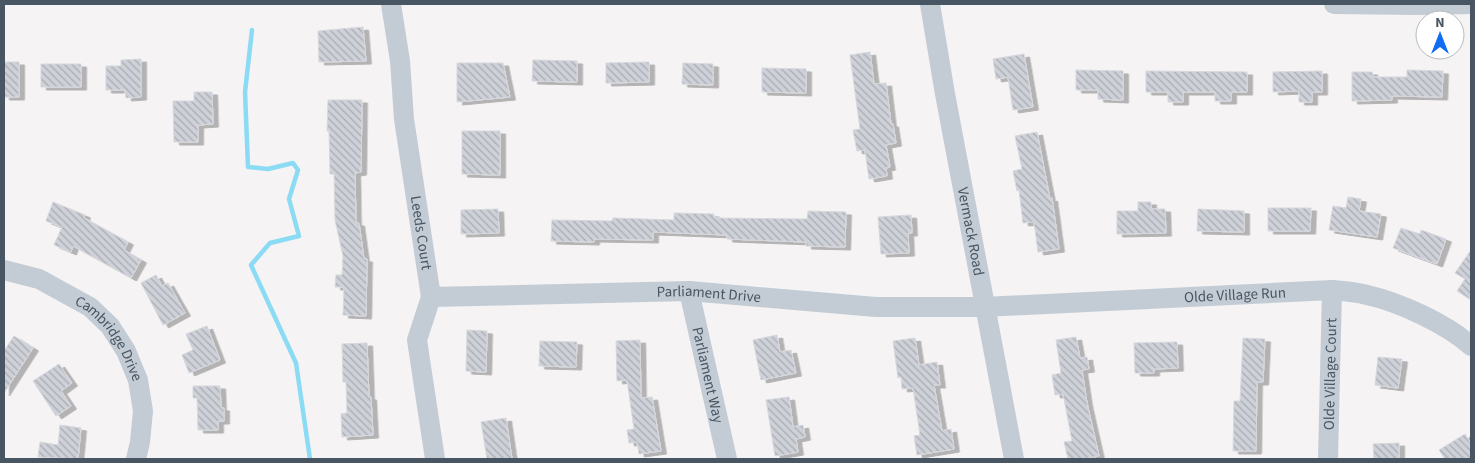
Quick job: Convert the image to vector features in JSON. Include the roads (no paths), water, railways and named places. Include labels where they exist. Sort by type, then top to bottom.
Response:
[{"type":"street","name":"Leeds Court","points":[[391,4],[400,61],[404,119],[431,297],[417,340],[436,459]]},
{"type":"street","name":"Vermack Road","points":[[930,4],[944,94],[1014,459]]},
{"type":"street","points":[[1334,4],[1471,4]]},
{"type":"street","name":"Cambridge Drive","points":[[4,270],[39,279],[90,307],[110,326],[126,351],[138,380],[143,411],[140,442],[136,459]]},
{"type":"street","name":"Olde Village Run","points":[[984,307],[1332,290],[1367,295],[1412,310],[1461,336],[1471,346]]},
{"type":"street","name":"Olde Village Court","points":[[1328,459],[1332,290]]},
{"type":"street","name":"Parliament Drive","points":[[431,297],[689,291],[876,307],[984,307]]},
{"type":"street","name":"Parliament Way","points":[[689,291],[727,459]]},
{"type":"waterway","points":[[252,30],[245,92],[248,167],[268,169],[293,163],[298,170],[289,199],[299,236],[270,243],[251,265],[296,363],[310,459]]}]
